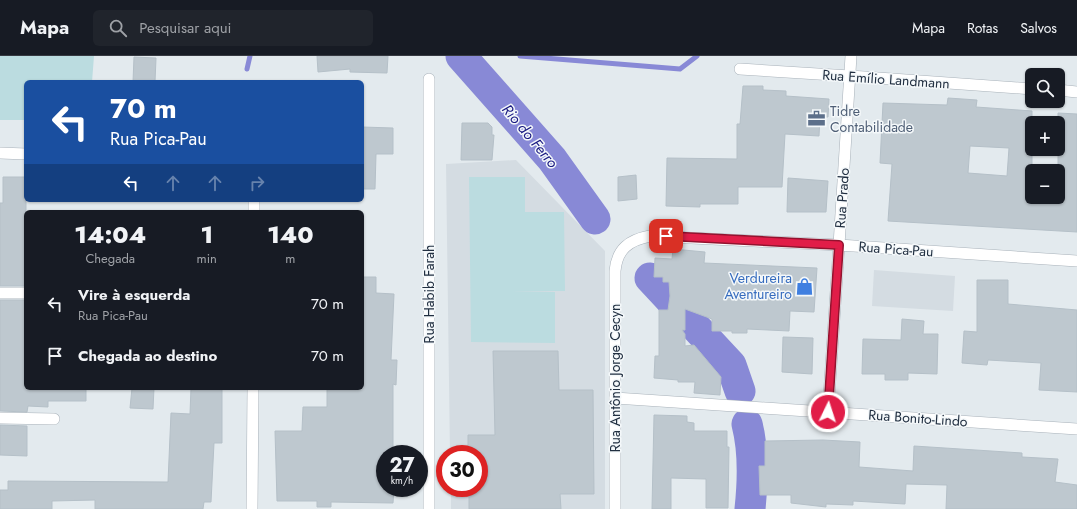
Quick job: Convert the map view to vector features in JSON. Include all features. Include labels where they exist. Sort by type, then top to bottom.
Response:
[{"type":"street","name":"Rua Prado","points":[[828,412],[851,56]]},
{"type":"street","name":"Rua Emílio Landmann","points":[[740,69],[1025,88]]},
{"type":"street","name":"Rua Habib Farah","points":[[429,79],[429,509]]},
{"type":"street","points":[[1065,91],[1077,92]]},
{"type":"street","points":[[0,154],[24,154]]},
{"type":"street","name":"Rua Pica-Pau","points":[[622,248],[631,242],[650,236],[839,245],[1077,261]]},
{"type":"street","name":"Rua Antônio Jorge Cecyn","points":[[615,509],[615,271],[616,262],[622,248]]},
{"type":"street","points":[[0,292],[24,293]]},
{"type":"street","points":[[252,509],[253,390]]},
{"type":"street","name":"Rua Bonito-Lindo","points":[[615,398],[1077,428]]},
{"type":"street","points":[[0,418],[54,419]]},
{"type":"shaded area","points":[[0,56],[94,56],[92,80],[24,80],[24,120],[0,120]]},
{"type":"shaded area","points":[[516,160],[605,251],[605,509],[451,509],[451,497],[488,497],[488,445],[450,445],[446,164]]},
{"type":"shaded area","points":[[469,177],[525,177],[525,212],[564,212],[565,291],[512,291],[555,292],[555,343],[471,342]]},
{"type":"shaded area","points":[[874,270],[955,276],[953,311],[872,306]]},
{"type":"building","points":[[317,56],[388,56],[387,73],[350,72],[350,69],[318,72]]},
{"type":"building","points":[[134,57],[156,58],[155,80],[133,80]]},
{"type":"building","points":[[743,86],[763,86],[763,90],[786,91],[786,96],[829,99],[828,117],[820,117],[819,136],[785,134],[782,187],[738,187],[738,204],[700,204],[700,207],[666,206],[667,158],[737,159],[737,124],[740,124]]},
{"type":"building","points":[[948,98],[977,100],[976,107],[1032,111],[1032,116],[1025,116],[1025,156],[1032,156],[1032,164],[1025,164],[1025,204],[1065,204],[1065,164],[1058,164],[1058,156],[1065,156],[1065,116],[1058,116],[1058,113],[1077,114],[1077,232],[888,221],[892,164],[880,163],[883,103],[947,105]],"holes":[[[970,146],[1009,148],[1007,176],[968,173]]]},
{"type":"building","points":[[462,123],[488,123],[492,127],[492,135],[494,135],[492,160],[461,160]]},
{"type":"building","points":[[364,127],[393,128],[393,154],[376,154],[375,189],[364,189]]},
{"type":"building","points":[[636,175],[637,199],[618,201],[618,177]]},
{"type":"building","points":[[3,177],[24,177],[24,202],[26,202],[26,210],[24,210],[24,286],[0,286],[0,203],[3,203]]},
{"type":"building","points":[[788,178],[828,181],[826,212],[787,212]]},
{"type":"building","points":[[673,249],[705,252],[704,263],[817,268],[814,312],[790,311],[789,331],[747,329],[747,333],[732,333],[732,331],[712,331],[712,319],[685,309],[685,330],[682,330],[685,334],[685,346],[694,345],[721,377],[720,395],[694,393],[695,382],[678,382],[678,380],[654,378],[655,356],[659,356],[659,310],[668,310],[670,296],[669,282],[663,282],[663,277],[654,277],[655,258],[672,259]]},
{"type":"building","points":[[364,277],[376,277],[376,293],[394,294],[391,360],[397,360],[396,385],[393,384],[393,445],[376,445],[376,497],[393,497],[393,503],[331,502],[331,507],[317,507],[317,501],[277,501],[275,431],[302,431],[303,407],[327,407],[327,390],[364,390]]},
{"type":"building","points":[[977,280],[1008,280],[1008,304],[1077,310],[1077,392],[1039,390],[1041,363],[988,360],[987,365],[962,363],[964,331],[977,332]]},
{"type":"building","points":[[0,300],[24,300],[24,390],[86,390],[86,401],[48,401],[48,407],[28,406],[27,412],[0,411]]},
{"type":"building","points":[[902,319],[924,321],[923,334],[938,334],[937,374],[908,373],[908,380],[885,380],[885,374],[862,374],[863,339],[901,340]]},
{"type":"building","points":[[783,337],[813,338],[812,374],[782,372]]},
{"type":"building","points":[[493,351],[558,351],[559,390],[593,390],[594,494],[560,494],[561,509],[469,509],[469,497],[488,497],[488,445],[468,445],[468,435],[495,435]]},
{"type":"building","points":[[132,390],[154,390],[153,409],[130,408]]},
{"type":"building","points":[[191,390],[222,390],[222,443],[214,443],[211,502],[204,502],[203,509],[95,509],[95,500],[52,501],[52,509],[0,509],[0,490],[8,490],[8,481],[168,482],[171,413],[190,414]]},
{"type":"building","points":[[654,415],[687,416],[687,422],[694,423],[694,431],[727,431],[727,447],[729,447],[728,508],[706,508],[706,479],[671,478],[671,509],[652,509]]},
{"type":"building","points":[[0,425],[27,426],[27,456],[0,455]]},
{"type":"building","points":[[823,440],[860,442],[859,467],[913,471],[914,446],[1022,453],[1022,457],[1058,459],[1055,482],[1077,485],[1077,509],[946,509],[947,485],[906,484],[905,504],[853,501],[853,505],[826,504],[826,507],[791,503],[791,495],[760,495],[759,466],[765,466],[765,441]]},
{"type":"waterway","points":[[247,69],[250,56]]},
{"type":"waterway","name":"Rio do Ferro","points":[[461,56],[552,159],[595,219]]},
{"type":"waterway","points":[[520,56],[680,69],[697,56]]},
{"type":"waterway","name":"Rio do Ferro","points":[[650,278],[731,365],[740,391]]},
{"type":"waterway","name":"Rio do Ferro","points":[[747,424],[751,445],[752,466],[750,509]]},
{"type":"place","name":"Tidre Contabilidade","points":[[817,119]]},
{"type":"place","name":"Verdureira Aventureiro","points":[[805,286]]},
{"type":"route","points":[[666,236],[839,245],[828,412]]}]
